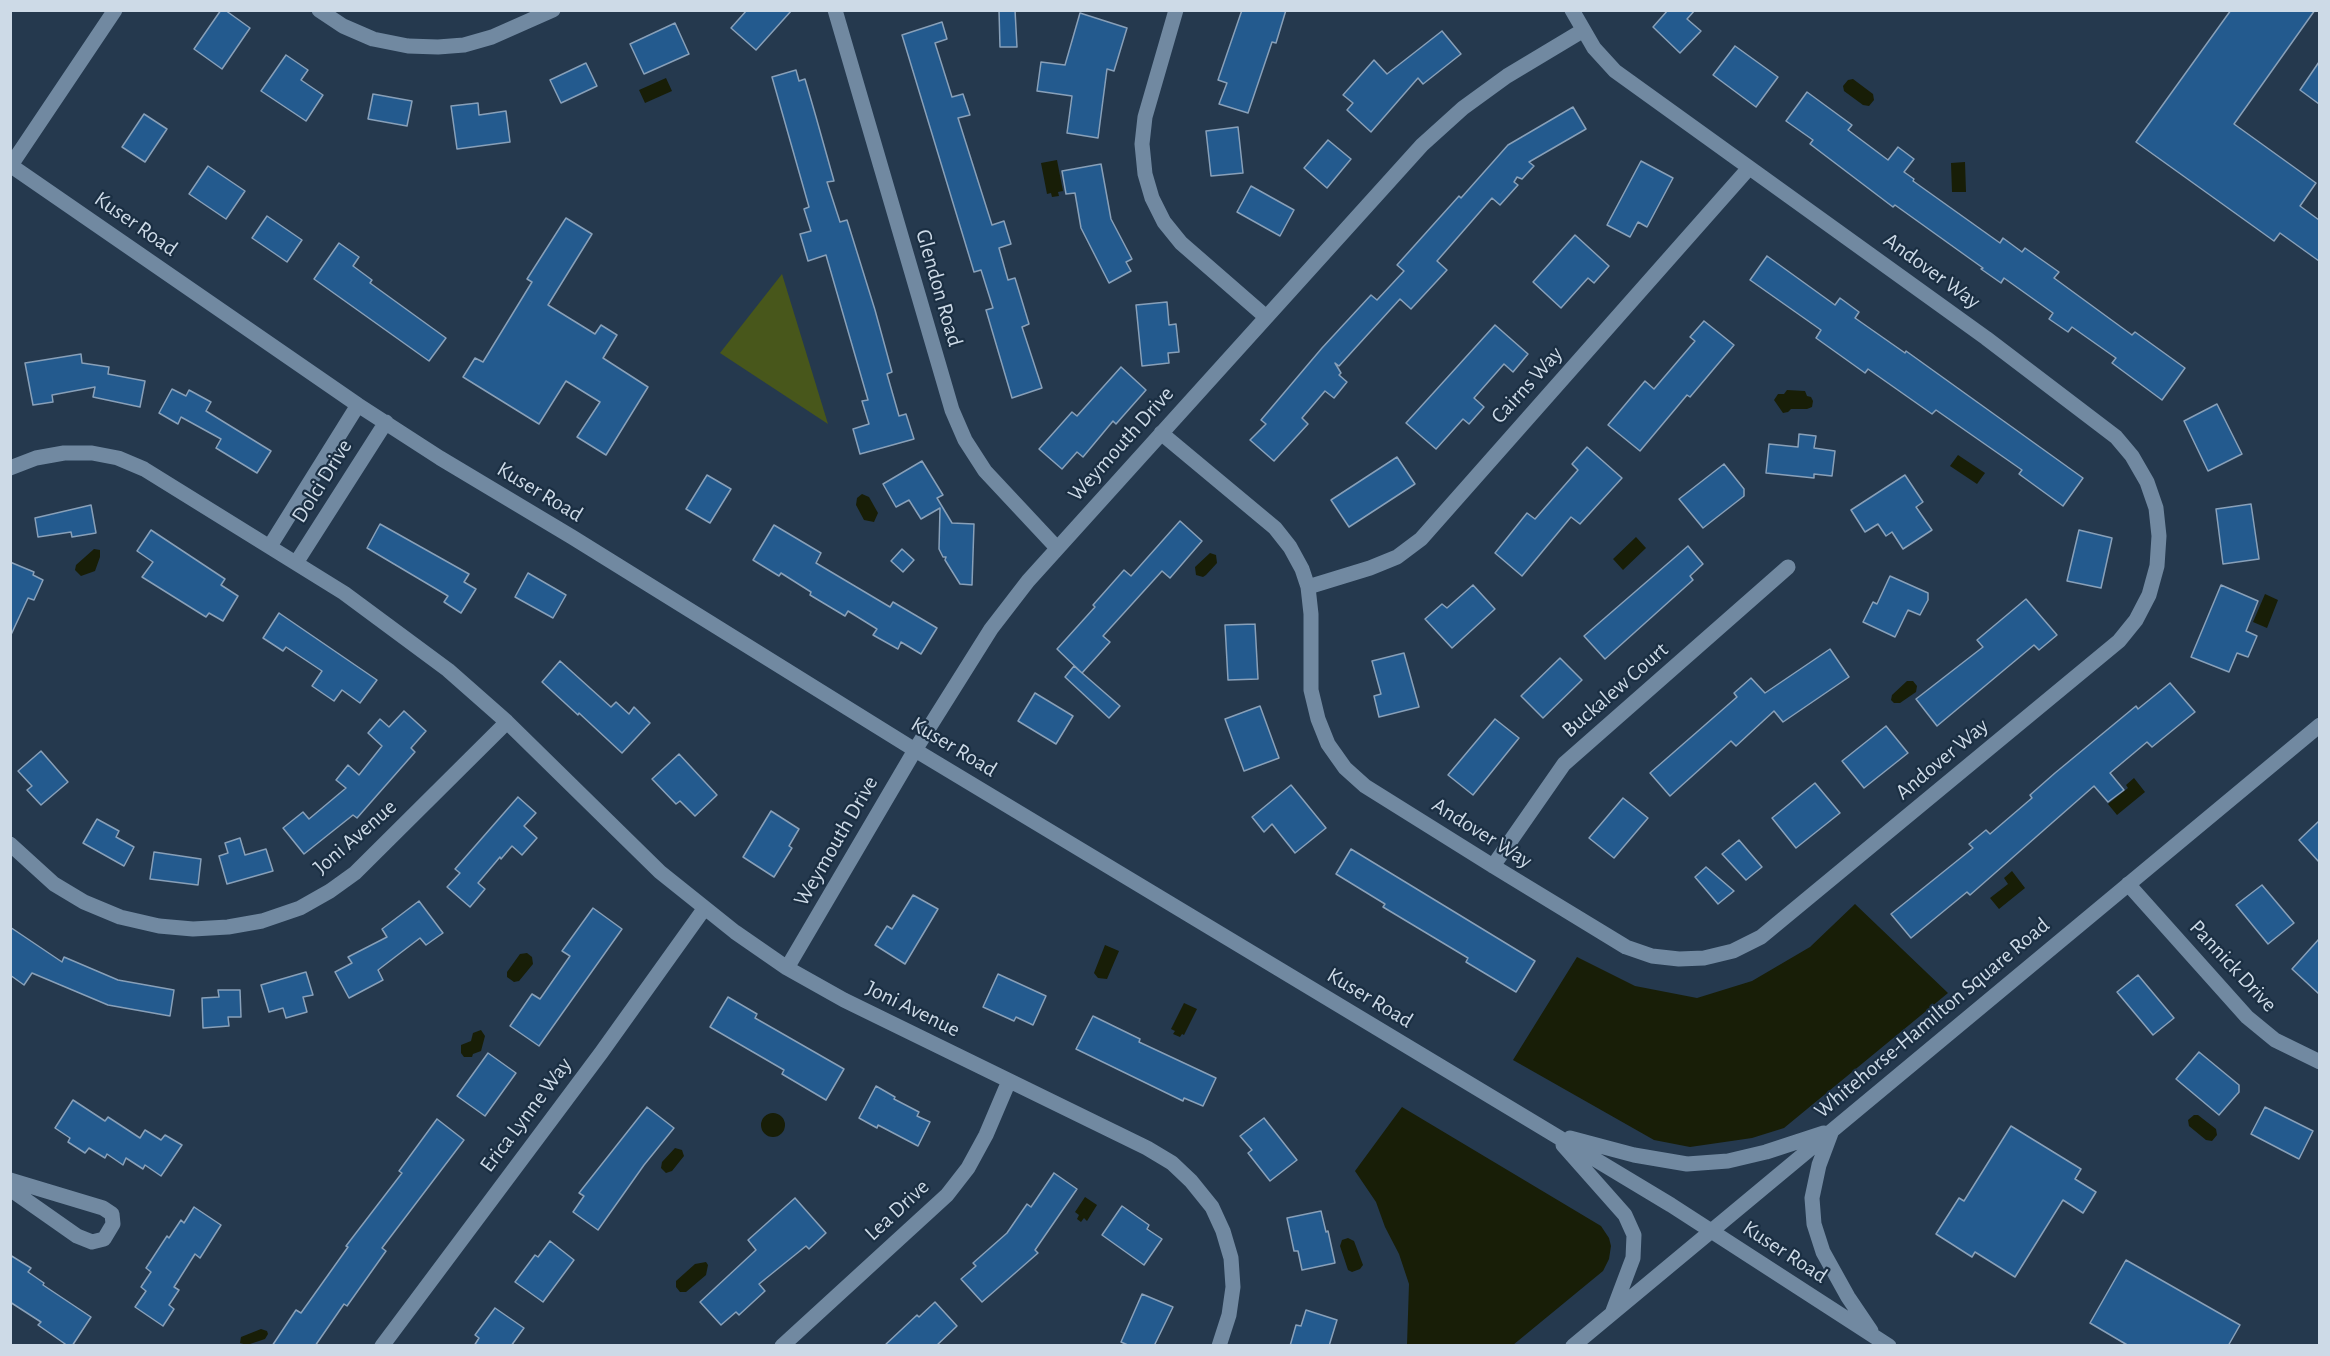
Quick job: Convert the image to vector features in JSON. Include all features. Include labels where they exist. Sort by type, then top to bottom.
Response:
[{"type":"street","points":[[10,165],[115,10]]},
{"type":"street","points":[[319,10],[343,26],[373,39],[408,46],[438,47],[464,45],[492,37],[553,10]]},
{"type":"street","name":"Glendon Road","points":[[835,10],[952,410],[965,440],[985,471],[1057,548]]},
{"type":"street","points":[[1176,10],[1144,117],[1142,144],[1144,174],[1152,198],[1164,222],[1181,243],[1266,317]]},
{"type":"street","name":"Andover Way","points":[[1161,433],[1275,528],[1290,547],[1302,569],[1308,587],[1311,614],[1311,690],[1318,719],[1329,744],[1345,768],[1365,786],[1493,866],[1626,947],[1652,956],[1679,959],[1704,958],[1733,951],[1776,927],[2119,641],[2136,620],[2149,595],[2157,566],[2160,536],[2156,508],[2147,482],[2132,456],[2116,437],[1986,338],[1615,70],[1582,32],[1572,10]]},
{"type":"street","name":"Weymouth Drive","points":[[787,968],[915,750],[992,629],[1028,581],[1422,145],[1446,123],[1507,76],[1582,32]]},
{"type":"street","name":"Kuser Road","points":[[10,165],[358,405],[440,458],[572,537],[915,750],[1553,1134],[1711,1231],[1889,1346]]},
{"type":"street","name":"Cairns Way","points":[[1308,587],[1388,561],[1421,539],[1749,168]]},
{"type":"street","name":"Dolci Drive","points":[[270,546],[358,405]]},
{"type":"street","name":"Dolci Drive","points":[[296,563],[386,422]]},
{"type":"street","name":"Joni Avenue","points":[[10,468],[36,458],[64,453],[92,453],[118,458],[144,469],[270,546],[387,623],[448,670],[507,722],[660,872],[704,909],[787,968],[844,1000],[1147,1148],[1172,1163],[1191,1181],[1212,1207],[1223,1231],[1231,1258],[1233,1287],[1229,1315],[1219,1346]]},
{"type":"street","name":"Buckalew Court","points":[[1493,866],[1564,764],[1788,567]]},
{"type":"street","name":"Joni Avenue","points":[[10,844],[54,884],[84,902],[120,917],[159,926],[193,929],[228,927],[262,921],[300,908],[355,873],[507,722]]},
{"type":"street","name":"Whitehorse-Hamilton Square Road","points":[[1573,1346],[2319,725]]},
{"type":"street","name":"Pannick Drive","points":[[2128,884],[2247,1017],[2275,1040],[2319,1062]]},
{"type":"street","name":"Erica Lynne Way","points":[[382,1346],[601,1053],[704,909]]},
{"type":"street","name":"Lea Drive","points":[[782,1346],[947,1195],[968,1168],[986,1136],[1009,1081]]},
{"type":"street","points":[[1553,1134],[1634,1155],[1687,1164],[1737,1159],[1832,1130]]},
{"type":"street","points":[[1832,1130],[1819,1165],[1812,1198],[1814,1224],[1823,1252],[1848,1297],[1874,1336]]},
{"type":"street","points":[[1553,1134],[1625,1215],[1634,1235],[1633,1258],[1612,1313]]},
{"type":"street","points":[[10,1180],[103,1208],[112,1214],[113,1224],[104,1239],[92,1242],[77,1236],[10,1189]]},
{"type":"green space","points":[[782,274],[828,424],[720,353]]},
{"type":"shaded area","points":[[666,78],[672,91],[645,103],[639,90]]},
{"type":"shaded area","points":[[1853,79],[1873,94],[1874,100],[1869,106],[1863,105],[1844,91],[1843,86],[1848,80]]},
{"type":"shaded area","points":[[1057,160],[1063,191],[1058,192],[1059,196],[1052,197],[1051,193],[1047,194],[1041,163]]},
{"type":"shaded area","points":[[1965,162],[1966,192],[1952,192],[1951,163]]},
{"type":"shaded area","points":[[1787,390],[1805,391],[1813,401],[1812,407],[1791,409],[1783,413],[1774,400],[1778,394],[1784,394]]},
{"type":"shaded area","points":[[1958,455],[1985,473],[1977,484],[1950,466]]},
{"type":"shaded area","points":[[862,494],[869,497],[878,513],[874,522],[864,520],[856,505],[857,498]]},
{"type":"shaded area","points":[[1636,537],[1646,548],[1623,570],[1613,559]]},
{"type":"shaded area","points":[[94,549],[100,550],[95,571],[81,576],[75,570],[76,565]]},
{"type":"shaded area","points":[[1210,553],[1216,555],[1217,563],[1203,577],[1196,575],[1195,567]]},
{"type":"shaded area","points":[[2265,594],[2278,600],[2267,628],[2253,622]]},
{"type":"shaded area","points":[[1907,681],[1913,681],[1917,686],[1916,692],[1900,703],[1894,703],[1891,700],[1892,695]]},
{"type":"shaded area","points":[[2134,778],[2145,792],[2117,815],[2108,804],[2128,788],[2126,785]]},
{"type":"shaded area","points":[[2012,871],[2025,888],[1999,909],[1990,898],[2008,884],[2004,878]]},
{"type":"shaded area","points":[[1855,904],[1948,993],[1784,1128],[1752,1138],[1690,1147],[1654,1140],[1513,1060],[1577,957],[1635,986],[1697,998],[1752,981],[1810,947]]},
{"type":"shaded area","points":[[1105,945],[1119,951],[1107,979],[1098,978],[1094,973]]},
{"type":"shaded area","points":[[527,953],[532,957],[533,964],[519,981],[514,982],[507,977],[507,972],[520,954]]},
{"type":"shaded area","points":[[1184,1003],[1197,1009],[1184,1035],[1180,1037],[1173,1034],[1175,1031],[1171,1029]]},
{"type":"shaded area","points":[[481,1030],[485,1036],[481,1051],[473,1054],[472,1057],[464,1057],[461,1053],[461,1045],[471,1041],[473,1033]]},
{"type":"shaded area","points":[[1402,1107],[1601,1226],[1609,1238],[1611,1246],[1609,1259],[1603,1271],[1513,1345],[1407,1345],[1409,1284],[1399,1254],[1385,1227],[1376,1202],[1355,1171]]},
{"type":"shaded area","points":[[773,1113],[781,1117],[785,1125],[781,1133],[773,1137],[765,1133],[761,1125],[765,1117]]},
{"type":"shaded area","points":[[2198,1115],[2216,1129],[2217,1135],[2212,1141],[2206,1140],[2189,1126],[2188,1120]]},
{"type":"shaded area","points":[[675,1148],[682,1150],[684,1156],[672,1171],[666,1173],[661,1168],[662,1162]]},
{"type":"shaded area","points":[[1085,1197],[1097,1205],[1087,1221],[1084,1218],[1081,1222],[1077,1219],[1079,1215],[1075,1212]]},
{"type":"shaded area","points":[[1348,1238],[1354,1241],[1363,1265],[1352,1272],[1348,1270],[1340,1246],[1342,1240]]},
{"type":"shaded area","points":[[706,1262],[708,1265],[706,1275],[686,1292],[680,1292],[676,1287],[676,1281],[695,1264]]},
{"type":"shaded area","points":[[261,1329],[267,1331],[265,1339],[247,1345],[240,1343],[241,1337]]},
{"type":"building","points":[[221,10],[225,10],[250,28],[222,69],[194,49]]},
{"type":"building","points":[[747,10],[792,10],[756,50],[731,28]]},
{"type":"building","points":[[999,10],[1015,10],[1017,47],[1000,47]]},
{"type":"building","points":[[1242,10],[1286,10],[1276,43],[1272,42],[1248,113],[1219,104],[1227,83],[1218,80]]},
{"type":"building","points":[[1668,10],[1695,10],[1687,19],[1701,31],[1680,53],[1653,27]]},
{"type":"building","points":[[2231,10],[2315,10],[2234,124],[2316,183],[2300,206],[2319,220],[2319,261],[2280,233],[2274,241],[2136,142]]},
{"type":"building","points":[[1080,13],[1127,28],[1114,71],[1107,69],[1098,138],[1067,133],[1072,96],[1037,91],[1041,62],[1065,65]]},
{"type":"building","points":[[942,22],[947,39],[935,43],[952,97],[963,94],[970,115],[958,118],[992,225],[1004,221],[1011,244],[999,248],[1008,280],[1015,278],[1029,324],[1022,327],[1042,388],[1012,398],[986,310],[993,308],[981,270],[974,272],[902,35]]},
{"type":"building","points":[[675,23],[689,54],[644,74],[630,44]]},
{"type":"building","points":[[1442,31],[1461,54],[1423,84],[1418,78],[1371,132],[1347,110],[1353,103],[1343,95],[1374,60],[1387,74]]},
{"type":"building","points":[[1735,46],[1778,77],[1756,107],[1713,75]]},
{"type":"building","points":[[286,55],[308,70],[301,80],[323,95],[306,121],[261,91]]},
{"type":"building","points":[[2319,62],[2319,104],[2300,90]]},
{"type":"building","points":[[586,63],[597,86],[561,103],[550,80]]},
{"type":"building","points":[[796,70],[799,81],[805,79],[834,181],[827,182],[840,222],[847,220],[875,310],[892,372],[887,374],[899,416],[906,414],[914,439],[860,454],[853,429],[869,424],[862,401],[868,400],[826,255],[808,261],[800,234],[811,231],[804,209],[809,207],[772,77]]},
{"type":"building","points":[[1807,92],[1852,125],[1848,130],[1888,160],[1898,147],[1914,159],[1904,172],[1914,179],[1913,181],[2000,243],[2003,238],[2022,252],[2025,248],[2059,272],[2054,278],[2132,335],[2135,332],[2185,368],[2162,400],[2112,363],[2116,358],[2072,327],[2068,332],[2049,319],[2053,313],[2004,278],[2001,283],[1895,205],[1893,207],[1810,144],[1813,140],[1786,121]]},
{"type":"building","points":[[373,94],[412,101],[407,126],[368,119]]},
{"type":"building","points":[[478,103],[479,115],[506,111],[510,142],[457,149],[451,106]]},
{"type":"building","points":[[1573,107],[1586,129],[1529,162],[1534,166],[1522,179],[1517,177],[1514,182],[1518,185],[1500,205],[1492,198],[1437,261],[1447,270],[1411,309],[1400,299],[1339,366],[1335,363],[1341,373],[1339,375],[1347,382],[1334,398],[1325,391],[1302,418],[1308,424],[1274,461],[1250,440],[1266,424],[1261,420],[1322,348],[1371,295],[1377,300],[1404,271],[1397,265],[1508,145]]},
{"type":"building","points":[[144,114],[167,129],[145,162],[122,147]]},
{"type":"building","points":[[1238,127],[1243,173],[1211,176],[1206,131]]},
{"type":"building","points":[[1328,140],[1351,159],[1327,188],[1304,168]]},
{"type":"building","points":[[1641,161],[1673,178],[1647,227],[1638,222],[1630,237],[1607,225]]},
{"type":"building","points":[[1101,164],[1111,219],[1132,259],[1126,262],[1131,271],[1109,283],[1081,228],[1075,193],[1066,194],[1062,171]]},
{"type":"building","points":[[208,166],[245,191],[226,219],[189,194]]},
{"type":"building","points":[[1251,186],[1294,210],[1280,236],[1237,212]]},
{"type":"building","points":[[267,216],[302,240],[287,262],[252,238]]},
{"type":"building","points":[[566,218],[592,234],[548,305],[595,334],[601,325],[617,335],[603,358],[648,387],[606,455],[577,437],[600,402],[566,381],[539,424],[463,377],[475,358],[483,362],[532,282],[527,279]]},
{"type":"building","points":[[1575,235],[1609,266],[1594,283],[1588,278],[1561,308],[1533,282]]},
{"type":"building","points":[[339,243],[359,257],[353,266],[372,280],[370,283],[446,338],[429,361],[314,279]]},
{"type":"building","points":[[1767,256],[1835,305],[1840,298],[1859,312],[1855,318],[1905,353],[1906,351],[2083,478],[2063,506],[2019,474],[2022,470],[1936,410],[1932,414],[1868,369],[1865,373],[1816,338],[1821,330],[1750,280]]},
{"type":"building","points":[[1167,302],[1169,325],[1176,324],[1179,352],[1168,353],[1169,363],[1142,366],[1136,305]]},
{"type":"building","points":[[1704,321],[1734,345],[1690,397],[1687,395],[1640,451],[1608,425],[1645,381],[1654,389],[1695,341],[1690,337]]},
{"type":"building","points":[[1495,325],[1528,354],[1513,372],[1504,364],[1474,398],[1484,407],[1469,424],[1463,419],[1436,449],[1406,423]]},
{"type":"building","points":[[81,354],[82,363],[109,367],[108,374],[145,381],[140,407],[93,397],[95,387],[52,395],[53,402],[33,405],[25,363]]},
{"type":"building","points":[[1121,367],[1146,390],[1116,424],[1113,421],[1083,457],[1077,452],[1062,469],[1039,449],[1072,412],[1077,416]]},
{"type":"building","points":[[172,389],[186,396],[189,390],[211,402],[206,411],[271,451],[257,473],[216,448],[221,439],[181,417],[178,424],[159,413]]},
{"type":"building","points":[[2217,404],[2242,454],[2208,471],[2184,421]]},
{"type":"building","points":[[1799,434],[1816,436],[1814,448],[1835,451],[1832,476],[1814,474],[1814,478],[1766,473],[1769,444],[1798,447]]},
{"type":"building","points":[[1587,447],[1622,478],[1580,524],[1571,517],[1522,576],[1495,553],[1527,513],[1535,519],[1578,470],[1572,464]]},
{"type":"building","points":[[1397,457],[1415,484],[1349,527],[1331,500]]},
{"type":"building","points":[[922,461],[943,495],[937,498],[952,523],[974,524],[972,585],[960,584],[945,560],[946,557],[943,557],[939,549],[940,508],[921,519],[909,500],[896,507],[883,484]]},
{"type":"building","points":[[1724,464],[1744,489],[1744,496],[1703,528],[1679,499]]},
{"type":"building","points":[[707,475],[731,489],[710,523],[686,509]]},
{"type":"building","points":[[1905,475],[1923,502],[1916,507],[1932,530],[1903,549],[1892,532],[1886,536],[1878,524],[1865,532],[1851,510]]},
{"type":"building","points":[[2251,504],[2259,559],[2223,564],[2216,509]]},
{"type":"building","points":[[91,505],[96,533],[72,537],[71,532],[38,537],[35,518]]},
{"type":"building","points":[[1180,521],[1202,541],[1170,578],[1162,571],[1103,636],[1110,642],[1082,673],[1057,649],[1095,607],[1093,605],[1124,570],[1131,576]]},
{"type":"building","points":[[380,524],[469,574],[464,582],[476,589],[461,613],[444,602],[448,596],[367,548]]},
{"type":"building","points":[[774,525],[821,553],[816,563],[890,607],[893,602],[937,628],[921,654],[901,642],[898,649],[873,635],[877,629],[848,611],[845,616],[810,595],[811,592],[781,573],[779,576],[753,560]]},
{"type":"building","points":[[151,530],[225,579],[221,585],[238,596],[223,621],[209,613],[206,617],[142,577],[153,562],[137,551]]},
{"type":"building","points":[[2079,530],[2112,538],[2101,588],[2067,581]]},
{"type":"building","points":[[1688,546],[1703,564],[1690,576],[1693,580],[1605,659],[1584,636]]},
{"type":"building","points":[[902,549],[914,560],[903,572],[891,561]]},
{"type":"building","points":[[10,562],[34,572],[33,575],[43,580],[34,600],[28,598],[10,637]]},
{"type":"building","points":[[528,573],[566,595],[553,618],[515,597]]},
{"type":"building","points":[[1890,576],[1928,593],[1928,600],[1920,615],[1908,610],[1895,637],[1863,622],[1873,602],[1877,604]]},
{"type":"building","points":[[1473,585],[1495,609],[1452,648],[1425,619],[1442,604],[1447,608]]},
{"type":"building","points":[[2221,585],[2258,601],[2246,631],[2257,636],[2248,657],[2237,653],[2229,672],[2191,657]]},
{"type":"building","points":[[2026,599],[2057,635],[2039,650],[2034,645],[1937,726],[1916,699],[1983,647],[1977,640]]},
{"type":"building","points":[[279,613],[377,680],[360,703],[342,690],[334,701],[312,686],[322,671],[286,647],[283,651],[263,638]]},
{"type":"building","points":[[1255,624],[1258,679],[1228,680],[1225,625]]},
{"type":"building","points":[[1830,649],[1849,677],[1783,722],[1774,711],[1736,746],[1731,741],[1670,796],[1650,773],[1737,697],[1734,693],[1751,678],[1765,693]]},
{"type":"building","points":[[1404,653],[1419,707],[1379,717],[1374,696],[1381,694],[1372,661]]},
{"type":"building","points":[[1560,658],[1582,680],[1543,718],[1521,696]]},
{"type":"building","points":[[560,661],[611,707],[616,702],[629,714],[634,707],[650,723],[622,753],[542,682]]},
{"type":"building","points":[[1074,666],[1120,706],[1109,718],[1065,677]]},
{"type":"building","points":[[2170,683],[2195,712],[2152,747],[2147,742],[2110,773],[2124,790],[2108,802],[2094,786],[1970,895],[1967,892],[1911,938],[1891,914],[1973,848],[1969,844],[1986,830],[1990,834],[2032,798],[2030,795],[2055,773],[2136,706],[2138,709]]},
{"type":"building","points":[[1035,693],[1073,716],[1056,744],[1018,721]]},
{"type":"building","points":[[1260,706],[1279,758],[1244,771],[1225,719]]},
{"type":"building","points":[[404,711],[426,731],[411,748],[415,752],[357,818],[353,815],[304,854],[283,828],[303,812],[309,819],[346,788],[336,780],[348,765],[359,775],[382,746],[368,733],[380,719],[389,727]]},
{"type":"building","points":[[1495,719],[1519,738],[1473,795],[1448,775]]},
{"type":"building","points":[[1886,726],[1908,753],[1864,788],[1842,761]]},
{"type":"building","points":[[41,751],[68,782],[41,805],[27,790],[32,786],[18,771]]},
{"type":"building","points":[[679,754],[717,795],[695,816],[680,801],[676,804],[652,779]]},
{"type":"building","points":[[1815,783],[1840,813],[1796,848],[1772,818]]},
{"type":"building","points":[[1291,785],[1326,828],[1295,853],[1272,824],[1264,832],[1252,817]]},
{"type":"building","points":[[518,797],[536,813],[524,826],[537,838],[522,855],[512,846],[501,859],[500,857],[478,883],[485,889],[470,907],[447,887],[460,873],[455,869]]},
{"type":"building","points":[[1623,798],[1648,818],[1614,858],[1589,838]]},
{"type":"building","points":[[771,811],[799,829],[789,846],[792,848],[774,877],[743,857]]},
{"type":"building","points":[[97,819],[119,831],[116,837],[134,847],[124,866],[83,843]]},
{"type":"building","points":[[2319,821],[2319,862],[2299,840]]},
{"type":"building","points":[[240,838],[245,855],[266,849],[273,871],[227,884],[219,856],[228,853],[225,843]]},
{"type":"building","points":[[1739,840],[1762,867],[1746,880],[1722,854]]},
{"type":"building","points":[[1351,849],[1535,961],[1516,992],[1466,962],[1468,958],[1383,907],[1385,904],[1336,874]]},
{"type":"building","points":[[154,852],[201,859],[198,885],[150,879]]},
{"type":"building","points":[[1706,867],[1734,891],[1718,904],[1695,877]]},
{"type":"building","points":[[2262,885],[2294,923],[2268,944],[2236,905]]},
{"type":"building","points":[[913,895],[938,909],[905,964],[875,945],[887,926],[892,929]]},
{"type":"building","points":[[419,901],[443,933],[426,945],[420,938],[378,970],[383,980],[349,998],[335,972],[352,963],[348,957],[387,937],[382,929]]},
{"type":"building","points":[[593,908],[622,929],[539,1046],[510,1026],[532,994],[540,999],[570,956],[562,951]]},
{"type":"building","points":[[10,927],[62,962],[64,957],[118,980],[174,990],[170,1016],[108,1005],[32,973],[24,985],[10,975]]},
{"type":"building","points":[[2319,939],[2319,994],[2292,969]]},
{"type":"building","points":[[306,972],[313,995],[303,997],[307,1012],[286,1018],[283,1008],[269,1012],[261,985]]},
{"type":"building","points":[[998,974],[1046,996],[1033,1025],[1016,1017],[1014,1021],[983,1007]]},
{"type":"building","points":[[2138,975],[2174,1018],[2153,1035],[2117,992]]},
{"type":"building","points":[[218,990],[240,990],[241,1017],[228,1017],[229,1026],[203,1028],[202,998],[219,997]]},
{"type":"building","points":[[728,997],[757,1014],[755,1018],[844,1069],[826,1100],[782,1074],[784,1070],[710,1027]]},
{"type":"building","points":[[1093,1016],[1140,1039],[1139,1042],[1216,1078],[1203,1106],[1184,1098],[1183,1101],[1076,1049]]},
{"type":"building","points":[[2199,1052],[2239,1085],[2239,1092],[2219,1115],[2176,1079]]},
{"type":"building","points":[[488,1053],[516,1073],[485,1116],[457,1096]]},
{"type":"building","points":[[876,1086],[895,1097],[894,1099],[919,1112],[917,1116],[930,1122],[918,1146],[878,1125],[877,1128],[859,1118]]},
{"type":"building","points":[[73,1100],[105,1121],[108,1117],[140,1138],[145,1130],[161,1140],[165,1135],[182,1145],[161,1176],[145,1165],[143,1169],[126,1158],[123,1165],[107,1154],[105,1158],[89,1148],[85,1153],[68,1142],[70,1138],[55,1128]]},
{"type":"building","points":[[647,1107],[674,1128],[644,1165],[598,1230],[573,1212],[584,1196],[579,1193]]},
{"type":"building","points":[[2265,1107],[2313,1131],[2299,1159],[2251,1134]]},
{"type":"building","points":[[1264,1118],[1297,1160],[1270,1181],[1248,1153],[1252,1150],[1240,1136]]},
{"type":"building","points":[[437,1119],[464,1140],[382,1248],[386,1251],[347,1306],[344,1304],[315,1346],[272,1346],[296,1310],[301,1313],[348,1247],[346,1246],[402,1173],[399,1171]]},
{"type":"building","points":[[2011,1126],[2081,1169],[2075,1179],[2096,1192],[2083,1213],[2063,1200],[2015,1277],[1975,1252],[1972,1257],[1936,1234],[1959,1198],[1964,1201]]},
{"type":"building","points":[[1054,1173],[1077,1189],[1035,1250],[1038,1253],[982,1302],[961,1279],[976,1266],[973,1263],[1007,1233],[1027,1204],[1031,1207]]},
{"type":"building","points":[[795,1198],[826,1233],[809,1249],[806,1246],[759,1284],[765,1291],[739,1315],[736,1312],[721,1325],[700,1302],[756,1250],[748,1240]]},
{"type":"building","points":[[1122,1206],[1149,1225],[1147,1229],[1162,1239],[1144,1265],[1102,1235]]},
{"type":"building","points":[[194,1207],[221,1225],[200,1258],[195,1254],[174,1287],[179,1290],[169,1305],[174,1309],[163,1326],[135,1307],[146,1291],[141,1287],[151,1272],[146,1268],[167,1236],[169,1238],[181,1220],[184,1223]]},
{"type":"building","points":[[1321,1211],[1335,1263],[1302,1270],[1298,1251],[1294,1251],[1287,1218]]},
{"type":"building","points":[[550,1241],[574,1260],[543,1302],[515,1282],[535,1255],[538,1257]]},
{"type":"building","points":[[10,1255],[31,1268],[28,1272],[44,1283],[43,1285],[91,1317],[72,1346],[68,1346],[38,1325],[41,1322],[10,1302]]},
{"type":"building","points":[[2126,1260],[2240,1325],[2228,1346],[2129,1346],[2090,1323]]},
{"type":"building","points":[[1142,1294],[1173,1307],[1154,1346],[1130,1346],[1121,1342]]},
{"type":"building","points":[[935,1302],[957,1326],[936,1346],[884,1346],[917,1315],[919,1317]]},
{"type":"building","points":[[495,1308],[524,1328],[511,1346],[474,1346],[479,1338],[475,1335]]},
{"type":"building","points":[[1306,1310],[1337,1320],[1329,1346],[1290,1346],[1296,1325],[1301,1326]]}]
